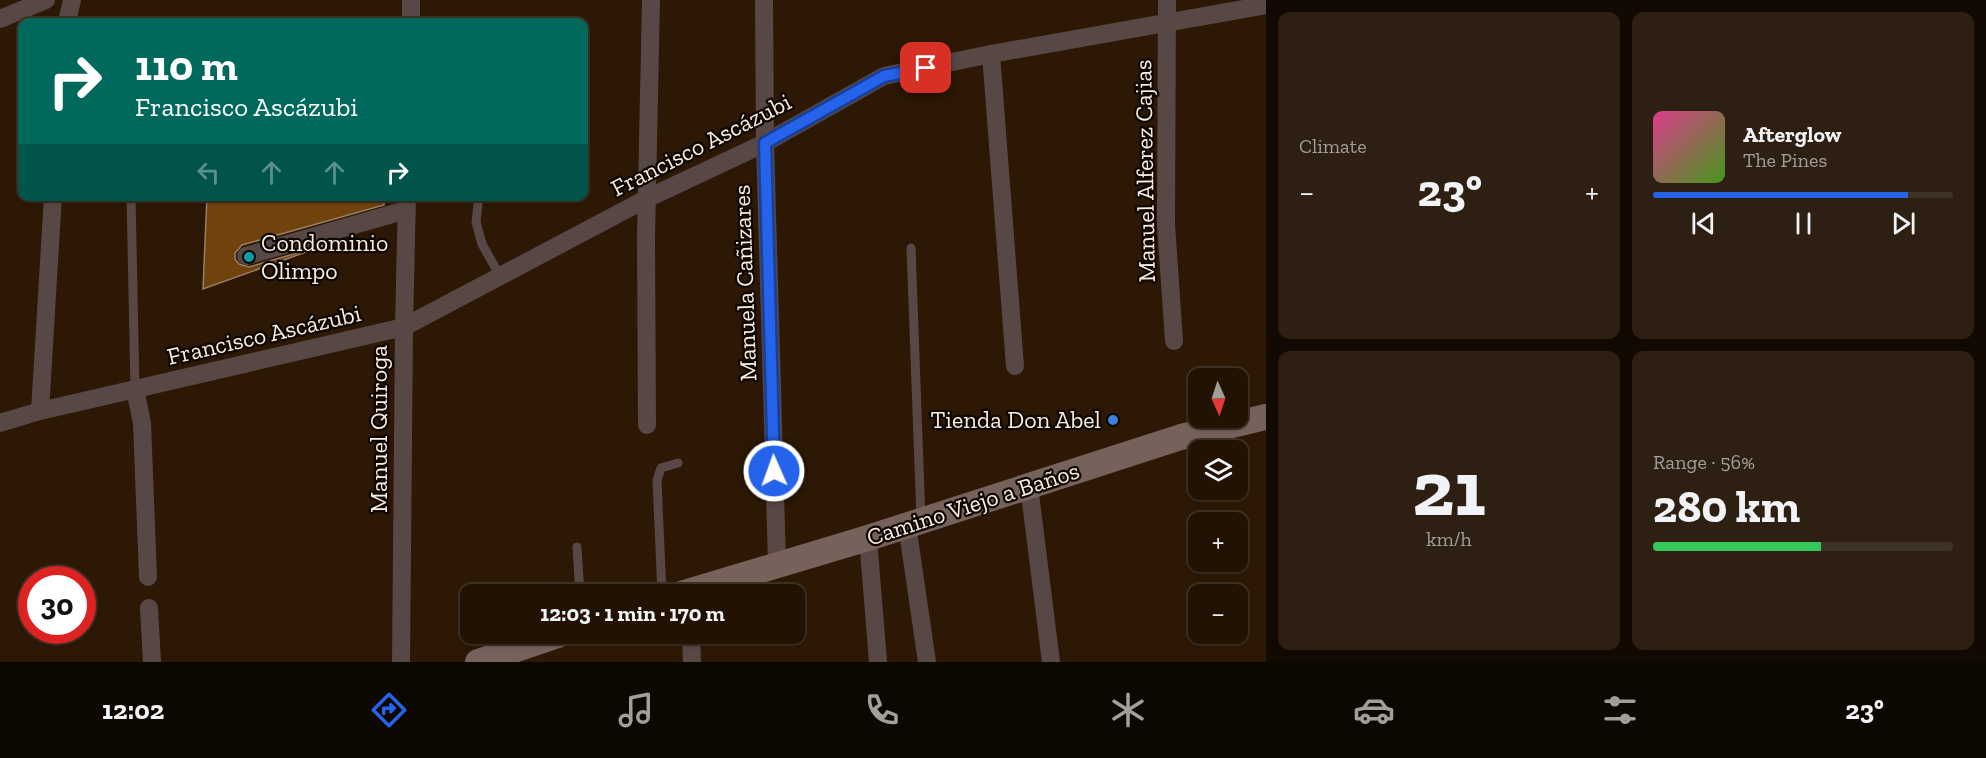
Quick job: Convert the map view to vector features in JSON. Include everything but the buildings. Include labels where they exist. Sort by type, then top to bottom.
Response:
[{"type":"street","points":[[0,19],[46,0]]},
{"type":"street","points":[[68,18],[72,0]]},
{"type":"street","points":[[411,0],[411,18]]},
{"type":"street","points":[[647,425],[646,199],[651,0]]},
{"type":"street","name":"Manuela Cañizares","points":[[764,0],[765,143],[777,564]]},
{"type":"street","name":"Manuel Alferez Cajias","points":[[1167,0],[1166,224],[1174,341]]},
{"type":"street","name":"Francisco Ascázubi","points":[[0,423],[40,411],[404,327],[646,199],[765,143],[884,76],[991,54],[1266,5]]},
{"type":"street","points":[[991,54],[1015,366]]},
{"type":"street","points":[[40,411],[53,201]]},
{"type":"street","points":[[246,256],[406,203]]},
{"type":"street","name":"Manuel Quiroga","points":[[401,662],[406,203]]},
{"type":"street","points":[[135,389],[142,423],[148,577]]},
{"type":"street","name":"Camino Viejo a Baños","points":[[714,584],[868,538],[1181,437],[1266,417]]},
{"type":"street","points":[[1029,486],[1051,662]]},
{"type":"street","points":[[914,523],[927,662]]},
{"type":"street","points":[[868,538],[878,662]]},
{"type":"street","points":[[149,608],[152,662]]},
{"type":"street","points":[[478,662],[531,644]]},
{"type":"street","points":[[691,644],[692,662]]},
{"type":"lane","points":[[131,201],[135,389]]},
{"type":"lane","points":[[478,201],[476,222],[482,244],[500,276]]},
{"type":"lane","points":[[911,248],[914,523]]},
{"type":"lane","points":[[662,584],[657,480],[661,468],[678,463]]},
{"type":"lane","points":[[577,547],[579,584]]},
{"type":"place","name":"Condominio Olimpo","points":[[249,257]]},
{"type":"place","name":"Tienda Don Abel","points":[[1113,420]]},
{"type":"route","points":[[774,471],[765,143],[884,76],[926,68]]}]
